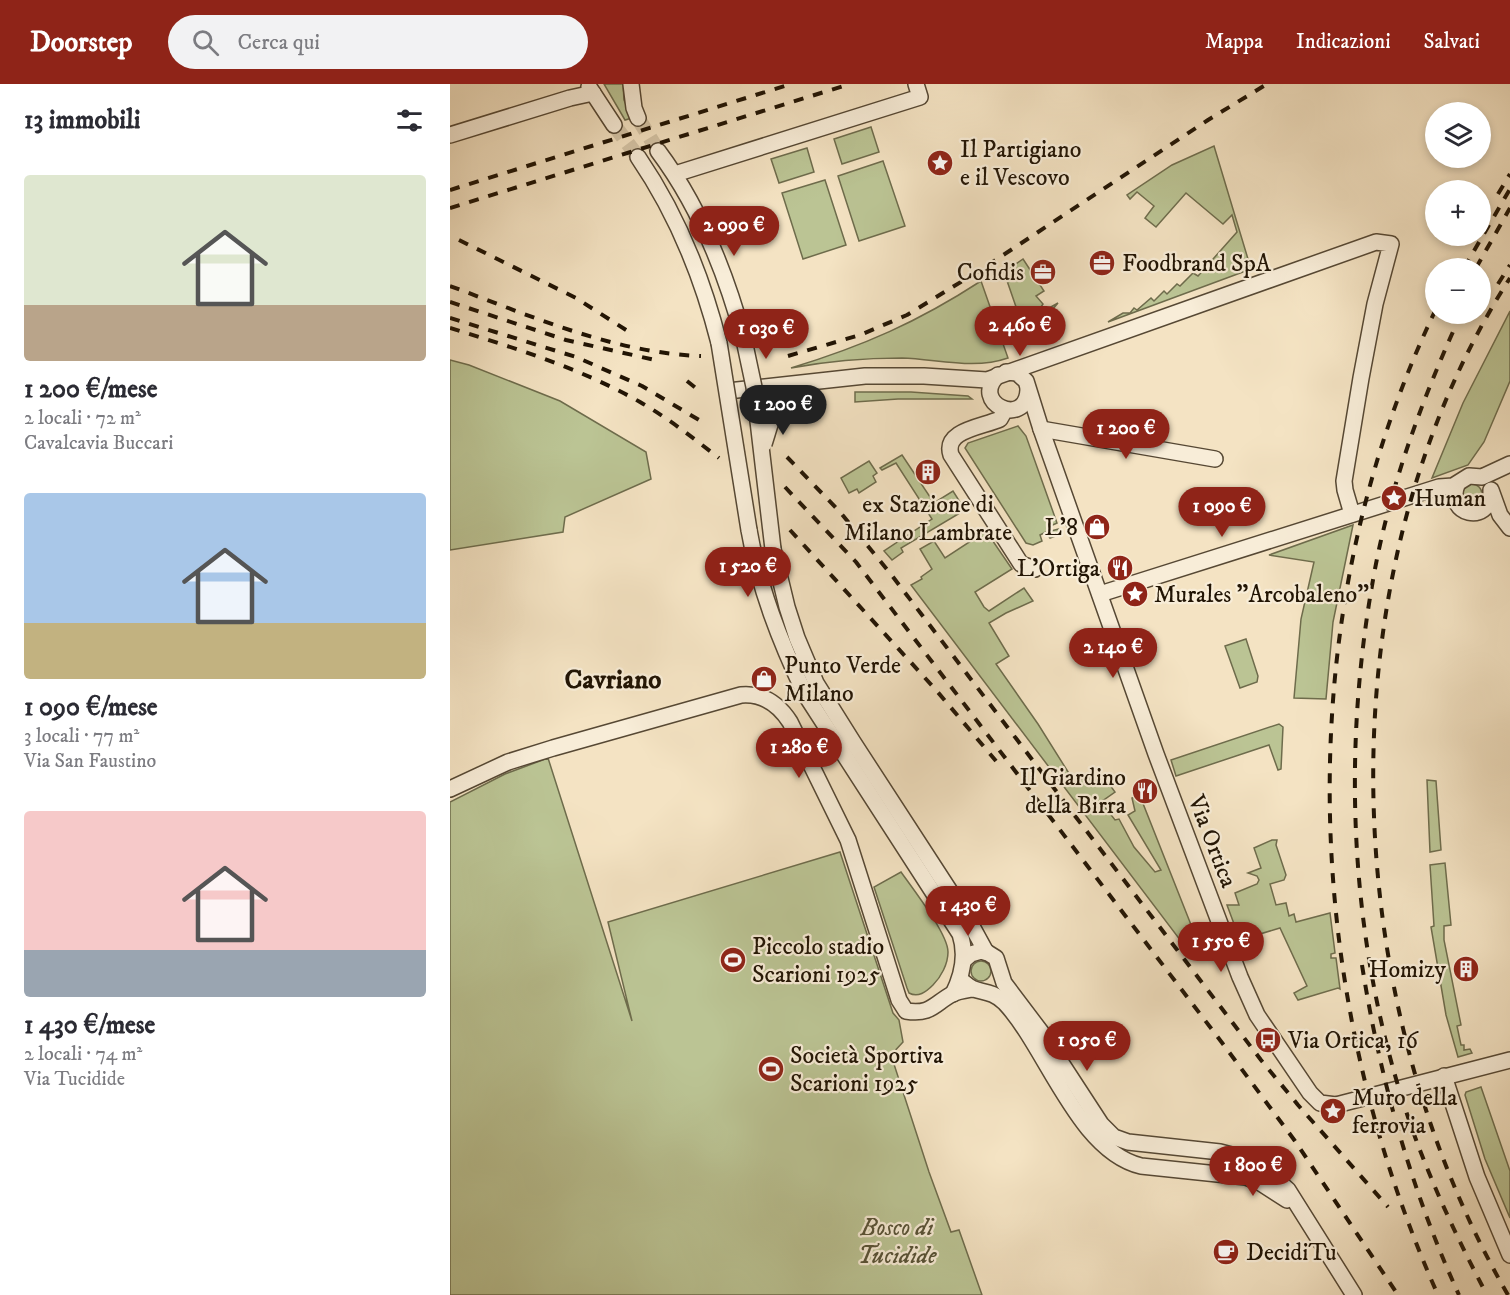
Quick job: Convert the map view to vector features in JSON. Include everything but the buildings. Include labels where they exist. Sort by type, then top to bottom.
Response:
[{"type":"street","points":[[631,84],[634,108],[638,118]]},
{"type":"street","points":[[455,133],[570,98],[590,89],[614,125]]},
{"type":"street","points":[[675,174],[918,90]]},
{"type":"street","points":[[658,151],[675,174],[695,210],[719,263],[744,340],[754,387],[773,549],[797,638],[816,683],[956,925],[962,940],[966,984],[999,997],[1013,1014],[1096,1140],[1111,1153],[1129,1163],[1237,1176],[1259,1182],[1302,1212]]},
{"type":"street","points":[[638,157],[664,198],[683,236],[704,290],[719,343],[754,557],[769,610],[786,655],[805,694],[968,919],[986,952],[996,958],[1000,965],[1000,974],[995,984],[979,990],[952,994]]},
{"type":"street","points":[[728,392],[836,377],[892,375],[975,380],[987,380],[1002,374],[1025,377],[1376,242],[1391,244],[1361,378],[1344,481],[1352,514]]},
{"type":"street","points":[[990,394],[992,384],[1002,374]]},
{"type":"street","points":[[1025,377],[1027,399],[1000,419],[957,435],[949,448],[951,455],[1021,564],[1035,569]]},
{"type":"street","name":"Via Ortica","points":[[1025,377],[1041,429],[1156,754],[1240,977],[1257,1015],[1310,1093],[1320,1103],[1336,1105],[1510,1060]]},
{"type":"street","points":[[975,380],[990,394],[995,404],[1011,410],[1041,429],[1215,459]]},
{"type":"street","points":[[762,459],[768,426],[776,405],[796,383]]},
{"type":"street","points":[[1500,515],[1489,510],[1470,513],[1460,507],[1454,496],[1457,485],[1466,477],[1480,477],[1510,464]]},
{"type":"street","points":[[1480,477],[1488,483],[1500,515],[1510,528]]},
{"type":"street","points":[[1100,594],[1439,487],[1457,485]]},
{"type":"street","points":[[1482,510],[1489,504],[1491,493]]},
{"type":"street","points":[[450,789],[508,762],[572,741],[741,695],[750,694],[764,698],[776,705],[790,722],[848,840],[900,1000],[906,1011],[926,1011],[941,1003],[952,994],[963,967],[974,952],[986,952]]},
{"type":"street","points":[[1000,974],[1108,1132],[1128,1142],[1220,1152],[1239,1157],[1263,1168],[1288,1190],[1354,1295]]},
{"type":"street","points":[[1444,1076],[1477,1177],[1510,1255]]},
{"type":"street","points":[[1183,1170],[1186,1154],[1197,1149]]},
{"type":"street","points":[[1197,1149],[1208,1157],[1208,1173]]},
{"type":"green space","points":[[604,84],[623,84],[624,100],[632,118],[625,120]]},
{"type":"green space","points":[[871,127],[879,152],[842,164],[834,139]]},
{"type":"green space","points":[[1214,146],[1251,269],[1108,322],[1123,313],[1130,313],[1134,308],[1137,310],[1151,298],[1154,301],[1164,291],[1167,294],[1177,284],[1180,286],[1193,273],[1198,276],[1237,232],[1232,215],[1223,224],[1186,193],[1156,227],[1145,218],[1154,206],[1137,192],[1130,199],[1127,195],[1172,165]]},
{"type":"green space","points":[[807,148],[814,172],[779,183],[771,159]]},
{"type":"green space","points":[[883,161],[905,226],[859,241],[838,176]]},
{"type":"green space","points":[[825,180],[846,245],[803,259],[782,193]]},
{"type":"green space","points":[[1023,259],[1044,291],[1036,296],[1043,304],[1039,310],[1042,312],[1058,303],[1029,337],[1025,333],[1004,272]]},
{"type":"green space","points":[[981,281],[1008,358],[969,364],[902,358],[874,359],[791,368],[889,332],[935,309]]},
{"type":"green space","points":[[1510,311],[1510,381],[1484,442],[1468,465],[1432,478],[1463,403]]},
{"type":"green space","points":[[450,360],[469,365],[560,401],[646,452],[651,479],[565,517],[563,532],[450,550]]},
{"type":"green space","points":[[855,392],[911,392],[968,396],[972,399],[898,399],[855,402]]},
{"type":"green space","points":[[1018,426],[1026,436],[1057,523],[1048,527],[1051,531],[1059,529],[1061,534],[1050,538],[1046,532],[1040,535],[1042,541],[1033,545],[1026,543],[965,448],[968,443]]},
{"type":"green space","points":[[902,455],[934,503],[953,491],[965,510],[901,548],[903,552],[892,560],[884,551],[932,519],[896,463],[882,470],[880,468]]},
{"type":"green space","points":[[869,461],[877,473],[873,476],[876,482],[859,493],[857,489],[849,493],[841,478]]},
{"type":"green space","points":[[1472,484],[1479,487],[1482,494],[1479,501],[1472,504],[1465,501],[1462,494],[1465,487]]},
{"type":"green space","points":[[1353,525],[1333,622],[1326,699],[1294,698],[1301,619],[1314,562],[1269,555]]},
{"type":"green space","points":[[986,531],[1012,569],[975,592],[984,607],[989,611],[1024,588],[1033,601],[989,623],[1009,656],[996,664],[1038,724],[1075,783],[1088,776],[1091,780],[1101,784],[1107,781],[1115,792],[1101,802],[1115,820],[1119,819],[1134,847],[1155,872],[1161,870],[1128,815],[1135,811],[1132,798],[1140,796],[1201,950],[1193,957],[911,585],[922,579],[921,577],[932,569],[920,549],[934,541],[945,558]]},
{"type":"green space","points":[[1246,639],[1258,676],[1257,682],[1240,688],[1225,646]]},
{"type":"green space","points":[[1279,724],[1283,727],[1281,769],[1278,770],[1269,745],[1176,776],[1171,760]]},
{"type":"green space","name":"Bosco di Tucidide","points":[[548,758],[632,1021],[608,922],[840,852],[893,1013],[899,1020],[903,1042],[891,1055],[951,1232],[959,1230],[982,1295],[450,1295],[450,802],[505,774]]},
{"type":"green space","points":[[1427,780],[1436,781],[1441,850],[1430,852]]},
{"type":"green space","points":[[1277,840],[1276,845],[1286,875],[1284,880],[1270,884],[1276,905],[1286,903],[1289,916],[1294,914],[1296,922],[1330,913],[1335,953],[1331,954],[1331,958],[1336,958],[1340,989],[1298,1000],[1294,993],[1307,986],[1280,928],[1240,940],[1227,905],[1239,905],[1235,893],[1257,884],[1259,880],[1257,876],[1248,873],[1261,868],[1254,848]]},
{"type":"green space","points":[[1445,863],[1451,925],[1444,926],[1444,940],[1461,1025],[1457,1026],[1461,1045],[1464,1045],[1464,1050],[1470,1049],[1472,1053],[1458,1057],[1446,1015],[1431,927],[1434,926],[1430,865]]},
{"type":"green space","points":[[901,872],[936,923],[948,952],[939,978],[928,990],[919,995],[909,993],[874,887]]},
{"type":"green space","points":[[981,961],[988,964],[991,971],[988,978],[981,981],[974,978],[971,971],[974,964]]},
{"type":"green space","points":[[1481,1087],[1510,1171],[1510,1218],[1485,1159],[1465,1095],[1466,1092]]},
{"type":"tunnel","points":[[638,118],[658,151]]},
{"type":"tunnel","points":[[614,125],[638,157]]},
{"type":"railway","points":[[450,190],[791,84]]},
{"type":"railway","points":[[450,208],[850,84]]},
{"type":"railway","points":[[788,356],[860,335],[907,315],[1267,84]]},
{"type":"railway","points":[[1498,194],[1510,174]]},
{"type":"railway","points":[[1470,258],[1510,189]]},
{"type":"railway","points":[[1482,258],[1510,208]]},
{"type":"railway","points":[[459,240],[576,298],[634,335]]},
{"type":"railway","points":[[1498,284],[1510,265]]},
{"type":"railway","points":[[1508,1295],[1451,1178],[1409,1051],[1383,919],[1373,785],[1381,650],[1406,519],[1449,394],[1510,278]]},
{"type":"railway","points":[[450,286],[542,321],[605,340],[636,348],[701,356]]},
{"type":"railway","points":[[450,302],[566,340],[655,360]]},
{"type":"railway","points":[[450,318],[576,357],[642,386],[699,420]]},
{"type":"railway","points":[[1430,324],[1388,427],[1354,549],[1335,675],[1330,802],[1338,929],[1359,1054],[1392,1177],[1438,1295]]},
{"type":"railway","points":[[1457,324],[1408,444],[1380,546],[1363,650],[1357,720],[1355,790],[1358,861],[1365,931],[1377,1001],[1393,1070],[1431,1177],[1487,1295]]},
{"type":"railway","points":[[450,328],[547,360],[617,390],[680,428],[719,458]]},
{"type":"railway","points":[[687,381],[702,393]]},
{"type":"railway","points":[[787,457],[840,512],[890,573],[1261,1060],[1388,1207]]},
{"type":"railway","points":[[785,487],[856,562],[1223,1044],[1295,1141],[1398,1295]]},
{"type":"railway","points":[[790,530],[936,690],[996,761]]},
{"type":"railway","points":[[1362,965],[1378,1050],[1399,1133],[1426,1215],[1459,1295]]},
{"type":"place","name":"Il Partigiano e il Vescovo","points":[[940,163]]},
{"type":"place","name":"Foodbrand SpA","points":[[1102,263]]},
{"type":"place","name":"Cofidis","points":[[1043,272]]},
{"type":"place","name":"ex Stazione di Milano Lambrate","points":[[928,472]]},
{"type":"place","name":"Human","points":[[1394,498]]},
{"type":"place","name":"L'8","points":[[1097,527]]},
{"type":"place","name":"L'Ortiga","points":[[1120,568]]},
{"type":"place","name":"Murales \"Arcobaleno\"","points":[[1135,594]]},
{"type":"place","name":"Punto Verde Milano","points":[[764,679]]},
{"type":"place","name":"Il Giardino della Birra","points":[[1145,791]]},
{"type":"place","name":"Piccolo stadio Scarioni 1925","points":[[733,960]]},
{"type":"place","name":"Homizy","points":[[1466,969]]},
{"type":"place","name":"Via Ortica, 16","points":[[1268,1040]]},
{"type":"place","name":"Società Sportiva Scarioni 1925","points":[[771,1069]]},
{"type":"place","name":"Muro della ferrovia","points":[[1333,1111]]},
{"type":"place","name":"DecidiTu","points":[[1226,1252]]},
{"type":"district","name":"Cavriano","points":[[613,679]]}]
